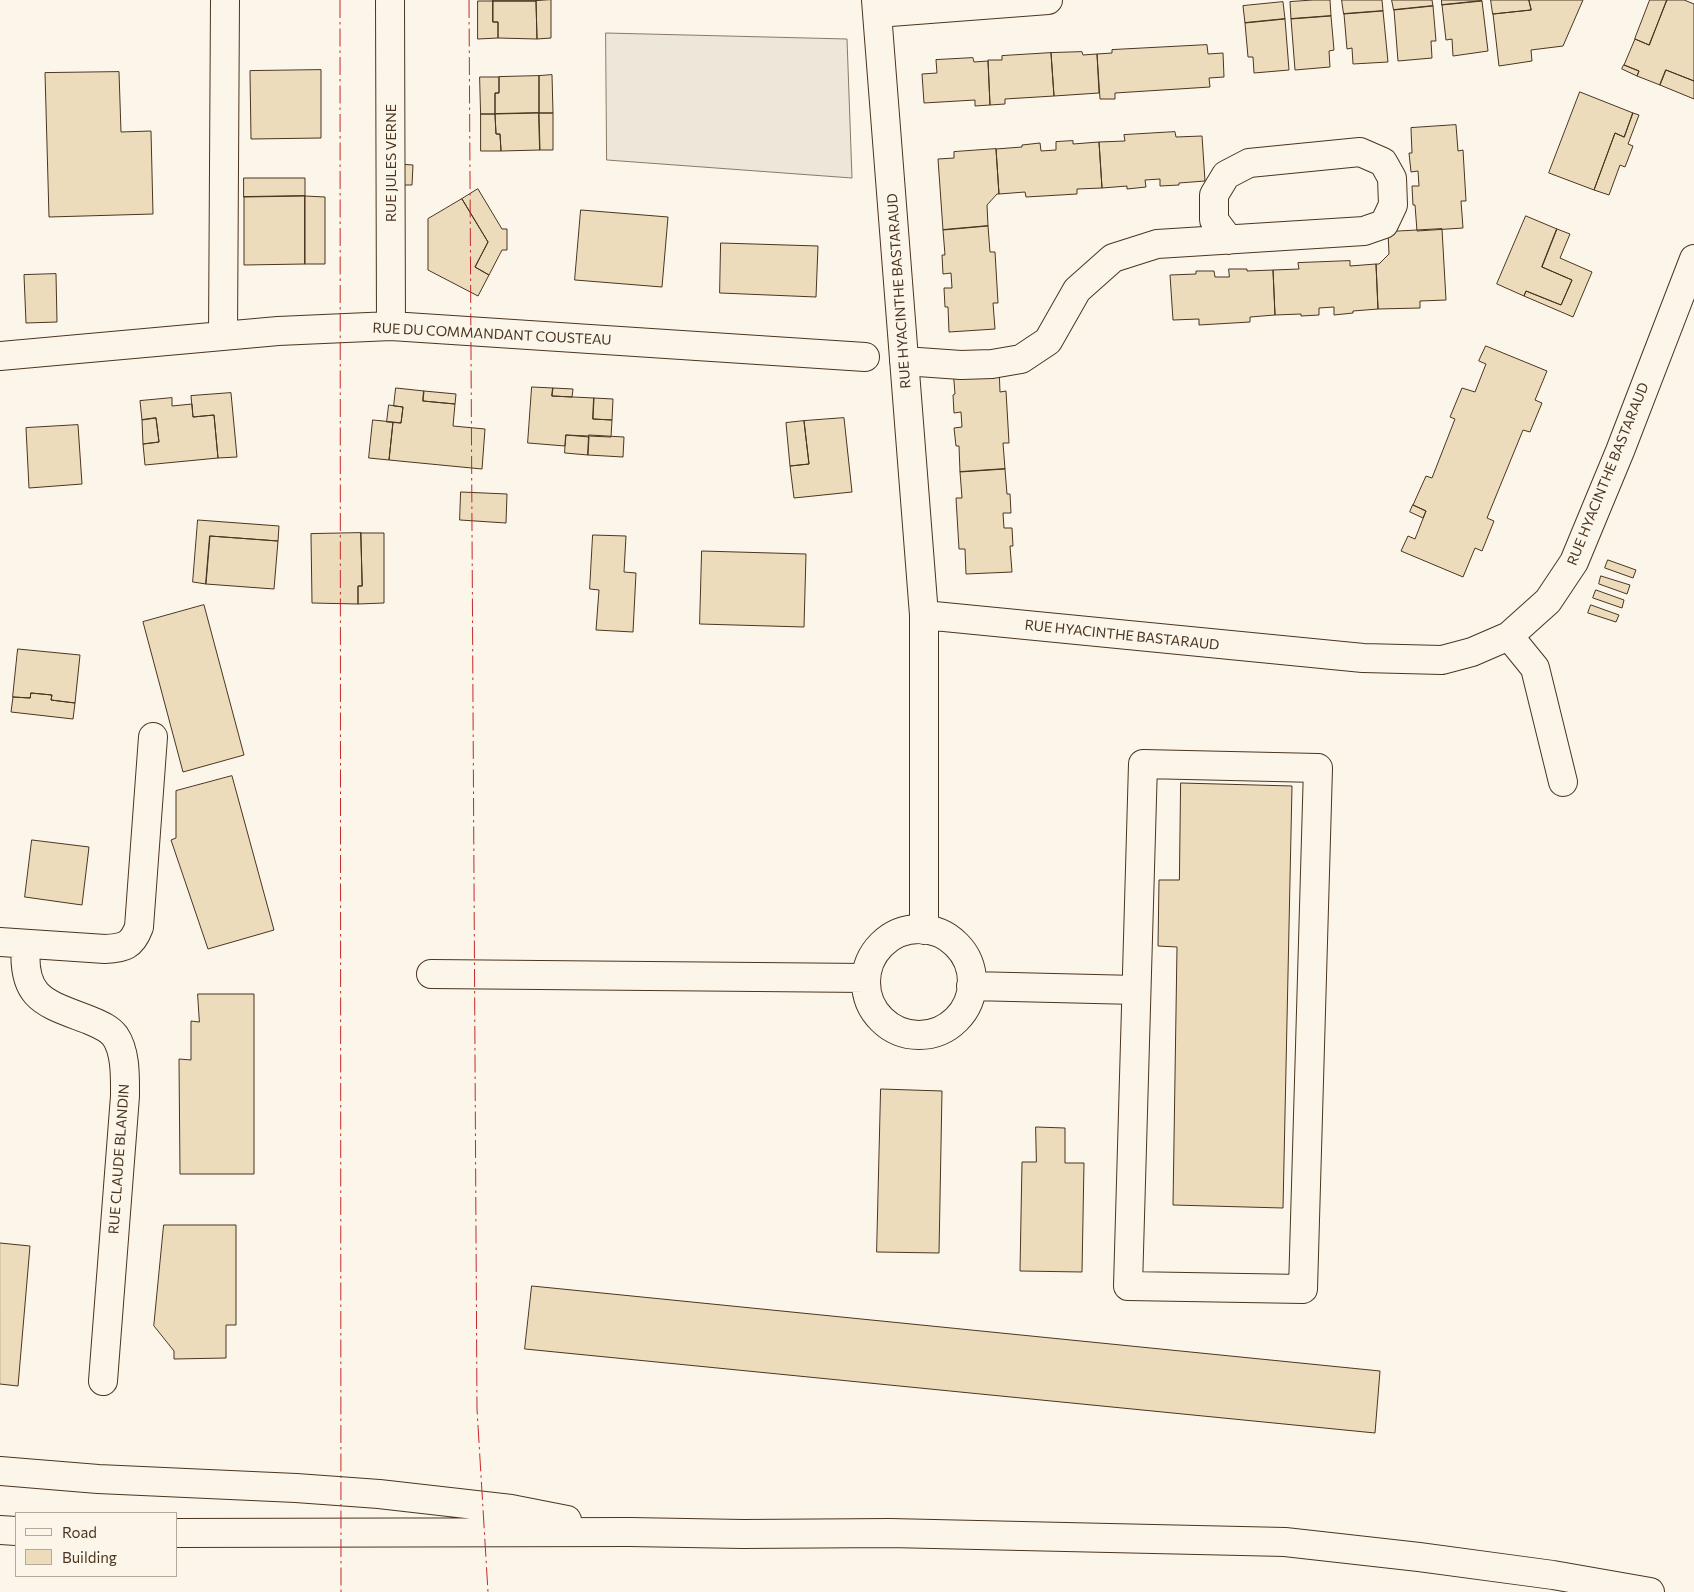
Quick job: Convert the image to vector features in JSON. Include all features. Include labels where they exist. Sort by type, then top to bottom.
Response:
[{"type":"main road","points":[[223,336],[225,0]]},
{"type":"main road","name":"RUE JULES VERNE","points":[[390,0],[391,326]]},
{"type":"main road","points":[[877,6],[1048,0]]},
{"type":"main road","name":"RUE HYACINTHE BASTARAUD","points":[[877,6],[924,615],[1363,658],[1442,660],[1472,652],[1509,636],[1548,602],[1574,562],[1620,451],[1694,259]]},
{"type":"main road","points":[[904,361],[969,365],[1021,360],[1048,341],[1077,290],[1113,258],[1157,244],[1229,240],[1364,231],[1384,224],[1393,206],[1392,178],[1383,162],[1360,152],[1249,163],[1226,176],[1214,195],[1214,220],[1229,240]]},
{"type":"main road","name":"RUE DU COMMANDANT COUSTEAU","points":[[0,356],[223,336],[391,326],[865,357]]},
{"type":"main road","points":[[924,615],[924,930]]},
{"type":"main road","points":[[1509,636],[1535,668],[1563,782]]},
{"type":"main road","name":"RUE CLAUDE BLANDIN","points":[[13,943],[114,949],[129,944],[135,937],[139,927],[153,737]]},
{"type":"main road","points":[[1143,764],[1318,768],[1303,1289],[1128,1286],[1136,990],[1143,764]]},
{"type":"main road","points":[[924,930],[939,934],[954,942],[964,955],[970,970],[972,986],[967,1003],[959,1017],[947,1028],[931,1034],[915,1035],[898,1031],[884,1023],[874,1010],[867,995],[866,978],[870,962],[879,948],[892,937],[907,931],[924,930]]},
{"type":"main road","name":"RUE CLAUDE BLANDIN","points":[[13,943],[24,960],[30,985],[40,998],[48,1005],[104,1026],[115,1036],[121,1051],[125,1096],[102,1381]]},
{"type":"main road","points":[[431,974],[866,978]]},
{"type":"main road","points":[[972,986],[1136,990]]},
{"type":"main road","points":[[0,1472],[379,1494],[511,1509],[630,1532]]},
{"type":"main road","points":[[0,1530],[15,1530]]},
{"type":"main road","points":[[178,1533],[900,1533],[1285,1542],[1420,1557],[1553,1575],[1650,1592]]},
{"type":"shaded area","points":[[606,33],[847,39],[852,178],[607,160]]},
{"type":"building","points":[[536,0],[536,1],[493,1]]},
{"type":"building","points":[[551,0],[551,38],[537,39],[536,1]]},
{"type":"building","points":[[1330,0],[1331,16],[1291,19],[1290,2]]},
{"type":"building","points":[[1342,0],[1382,0],[1383,11],[1344,14]]},
{"type":"building","points":[[1392,0],[1432,0],[1433,6],[1394,10]]},
{"type":"building","points":[[1442,0],[1481,0],[1482,1],[1442,5]]},
{"type":"building","points":[[1491,0],[1529,0],[1531,10],[1493,14]]},
{"type":"building","points":[[1529,0],[1583,0],[1563,46],[1531,50],[1532,61],[1499,66],[1493,14],[1531,10]]},
{"type":"building","points":[[1650,0],[1667,0],[1649,45],[1635,39]]},
{"type":"building","points":[[1667,0],[1684,0],[1694,4],[1694,81],[1666,70],[1660,85],[1637,76],[1639,71],[1624,65],[1635,39],[1649,45]]},
{"type":"building","points":[[478,1],[493,1],[493,22],[498,22],[498,38],[478,39]]},
{"type":"building","points":[[493,1],[536,1],[537,39],[498,38],[498,22],[493,22]]},
{"type":"building","points":[[1482,1],[1488,51],[1453,56],[1452,39],[1446,40],[1442,5]]},
{"type":"building","points":[[1283,2],[1285,19],[1245,23],[1243,6]]},
{"type":"building","points":[[1433,6],[1436,41],[1431,41],[1432,58],[1398,61],[1394,10]]},
{"type":"building","points":[[1383,11],[1388,62],[1353,64],[1352,48],[1347,49],[1344,14]]},
{"type":"building","points":[[1331,16],[1334,50],[1329,51],[1330,67],[1295,70],[1291,19]]},
{"type":"building","points":[[1285,19],[1289,70],[1254,73],[1253,57],[1248,57],[1245,23]]},
{"type":"building","points":[[1207,45],[1208,54],[1223,53],[1224,77],[1209,78],[1210,87],[1115,93],[1115,99],[1100,99],[1097,54],[1112,53],[1112,50]]},
{"type":"building","points":[[1082,52],[1083,55],[1097,54],[1099,93],[1054,96],[1051,53]]},
{"type":"building","points":[[1051,53],[1054,96],[1005,99],[1005,104],[990,105],[988,60],[1002,60],[1002,56]]},
{"type":"building","points":[[973,58],[974,62],[988,61],[990,105],[975,106],[975,100],[924,103],[922,74],[937,73],[936,60]]},
{"type":"building","points":[[1624,65],[1639,71],[1637,76],[1622,69]]},
{"type":"building","points":[[321,70],[321,138],[251,139],[250,71]]},
{"type":"building","points":[[1666,70],[1694,81],[1694,99],[1660,85]]},
{"type":"building","points":[[119,72],[121,132],[151,131],[153,214],[49,217],[45,73]]},
{"type":"building","points":[[552,75],[553,113],[539,113],[539,76]]},
{"type":"building","points":[[539,76],[539,113],[495,114],[495,93],[499,93],[499,77]]},
{"type":"building","points":[[480,77],[499,77],[499,93],[495,93],[495,114],[481,114]]},
{"type":"building","points":[[1580,92],[1633,113],[1624,137],[1615,133],[1594,190],[1549,173]]},
{"type":"building","points":[[539,113],[553,113],[553,150],[540,150]]},
{"type":"building","points":[[539,113],[540,150],[501,151],[500,134],[496,134],[495,114]]},
{"type":"building","points":[[1633,113],[1639,115],[1628,144],[1633,146],[1625,167],[1620,165],[1609,195],[1594,190],[1615,133],[1624,137]]},
{"type":"building","points":[[481,114],[495,114],[496,134],[500,134],[501,151],[481,151]]},
{"type":"building","points":[[1456,125],[1458,151],[1463,150],[1466,201],[1461,201],[1463,228],[1417,231],[1412,186],[1419,186],[1418,171],[1411,172],[1409,153],[1412,153],[1411,128]]},
{"type":"building","points":[[1175,132],[1176,137],[1202,136],[1205,181],[1160,186],[1160,179],[1145,180],[1146,187],[1127,189],[1127,186],[1102,188],[1099,142],[1125,141],[1124,135]]},
{"type":"building","points":[[1073,141],[1073,144],[1099,142],[1102,188],[1077,189],[1077,194],[1026,197],[1025,192],[999,194],[996,149],[1022,147],[1022,145],[1040,143],[1041,151],[1056,150],[1056,142]]},
{"type":"building","points":[[996,149],[999,194],[987,205],[988,226],[943,230],[938,159],[954,158],[954,152]]},
{"type":"building","points":[[399,164],[413,165],[412,185],[398,185]]},
{"type":"building","points":[[244,178],[305,178],[305,196],[244,197]]},
{"type":"building","points":[[478,189],[502,229],[507,229],[507,250],[502,250],[489,275],[475,267],[488,242],[462,199]]},
{"type":"building","points":[[305,196],[325,197],[325,264],[305,264]]},
{"type":"building","points":[[305,196],[305,264],[244,265],[244,197]]},
{"type":"building","points":[[462,199],[488,242],[475,267],[489,275],[478,296],[428,270],[428,219]]},
{"type":"building","points":[[581,210],[668,217],[662,287],[575,280]]},
{"type":"building","points":[[1526,216],[1557,229],[1542,267],[1572,280],[1561,305],[1526,291],[1524,296],[1497,284]]},
{"type":"building","points":[[988,226],[990,252],[995,252],[998,303],[993,303],[995,329],[949,332],[948,307],[945,307],[944,288],[952,288],[951,273],[943,274],[942,255],[945,255],[943,230]]},
{"type":"building","points":[[1442,229],[1446,300],[1420,301],[1420,308],[1378,309],[1376,264],[1379,264],[1389,254],[1388,232]]},
{"type":"building","points":[[1557,229],[1570,234],[1560,258],[1592,272],[1573,317],[1524,296],[1526,291],[1561,305],[1572,280],[1542,267]]},
{"type":"building","points":[[721,243],[818,246],[816,297],[720,293]]},
{"type":"building","points":[[1350,261],[1350,266],[1376,264],[1378,309],[1334,315],[1334,307],[1319,308],[1319,315],[1275,315],[1273,270],[1299,269],[1298,263]]},
{"type":"building","points":[[1229,269],[1247,269],[1247,271],[1273,270],[1275,315],[1250,317],[1250,322],[1199,325],[1199,319],[1173,320],[1170,275],[1196,274],[1196,271],[1214,271],[1215,277],[1229,277]]},
{"type":"building","points":[[56,274],[57,322],[26,323],[24,275]]},
{"type":"building","points":[[1486,346],[1547,371],[1535,400],[1542,403],[1530,432],[1523,430],[1487,518],[1494,521],[1482,551],[1475,548],[1463,577],[1401,551],[1408,536],[1415,539],[1426,511],[1413,505],[1426,476],[1432,478],[1455,419],[1450,417],[1462,388],[1475,392],[1486,364],[1479,361]]},
{"type":"building","points":[[999,366],[1000,392],[1006,391],[1009,443],[1003,443],[1005,469],[960,472],[959,446],[956,446],[954,428],[962,427],[961,412],[954,413],[953,369]]},
{"type":"building","points":[[532,387],[553,388],[552,396],[594,398],[593,419],[612,420],[611,437],[566,435],[565,446],[528,443]]},
{"type":"building","points":[[396,388],[424,391],[423,401],[455,404],[453,426],[485,429],[482,469],[389,460],[393,422],[401,423],[403,407],[394,406]]},
{"type":"building","points":[[553,388],[573,389],[572,397],[552,396]]},
{"type":"building","points":[[424,391],[456,394],[455,404],[423,401]]},
{"type":"building","points":[[231,393],[237,457],[218,458],[214,415],[193,417],[191,396]]},
{"type":"building","points":[[172,398],[172,406],[192,404],[193,417],[214,415],[218,458],[145,465],[143,444],[159,442],[156,418],[142,420],[140,401]]},
{"type":"building","points":[[594,398],[613,399],[612,420],[593,419]]},
{"type":"building","points":[[389,405],[403,407],[401,423],[387,422]]},
{"type":"building","points":[[156,418],[159,442],[143,444],[142,420]]},
{"type":"building","points":[[844,418],[852,492],[794,498],[790,466],[809,464],[804,421]]},
{"type":"building","points":[[373,420],[393,422],[389,460],[369,458]]},
{"type":"building","points":[[804,421],[809,464],[790,466],[786,423]]},
{"type":"building","points":[[78,425],[82,484],[29,488],[26,428]]},
{"type":"building","points":[[566,435],[589,437],[588,455],[565,453]]},
{"type":"building","points":[[589,435],[624,437],[623,457],[588,455]]},
{"type":"building","points":[[1005,469],[1007,494],[1010,494],[1011,513],[1003,513],[1004,528],[1012,528],[1013,546],[1010,546],[1012,572],[966,574],[965,549],[959,549],[956,498],[962,498],[960,472]]},
{"type":"building","points":[[461,492],[507,494],[506,523],[460,520]]},
{"type":"building","points":[[1413,505],[1426,511],[1423,518],[1410,512]]},
{"type":"building","points":[[198,520],[279,526],[278,541],[210,536],[206,584],[193,582]]},
{"type":"building","points":[[361,533],[362,586],[358,586],[358,604],[312,603],[311,534]]},
{"type":"building","points":[[361,533],[384,533],[384,603],[358,604],[358,586],[362,586]]},
{"type":"building","points":[[593,535],[626,536],[624,572],[636,573],[633,632],[596,630],[599,590],[590,589]]},
{"type":"building","points":[[210,536],[278,541],[274,589],[206,584]]},
{"type":"building","points":[[702,551],[806,554],[804,627],[700,624]]},
{"type":"building","points":[[1608,560],[1636,570],[1633,578],[1605,568]]},
{"type":"building","points":[[1601,576],[1630,585],[1627,594],[1599,584]]},
{"type":"building","points":[[1596,590],[1624,600],[1622,608],[1593,598]]},
{"type":"building","points":[[204,605],[244,755],[183,772],[143,622]]},
{"type":"building","points":[[1591,605],[1619,615],[1616,622],[1588,613]]},
{"type":"building","points":[[18,649],[80,655],[75,703],[51,700],[52,695],[31,693],[30,698],[13,697]]},
{"type":"building","points":[[31,693],[52,695],[51,700],[75,703],[73,719],[11,712],[13,697],[30,698]]},
{"type":"building","points":[[232,776],[274,930],[208,949],[171,840],[176,838],[176,791]]},
{"type":"building","points":[[1181,783],[1292,786],[1283,1208],[1173,1205],[1177,947],[1158,946],[1159,880],[1179,880]]},
{"type":"building","points":[[32,840],[89,847],[82,905],[25,897]]},
{"type":"building","points":[[198,994],[254,994],[254,1174],[180,1174],[179,1059],[191,1060],[191,1021],[199,1022]]},
{"type":"building","points":[[881,1089],[942,1091],[939,1253],[877,1252]]},
{"type":"building","points":[[1036,1127],[1065,1128],[1065,1163],[1084,1163],[1082,1272],[1020,1271],[1022,1162],[1036,1162]]},
{"type":"building","points":[[164,1225],[236,1225],[236,1325],[226,1325],[226,1358],[174,1359],[174,1351],[154,1326]]},
{"type":"building","points":[[0,1243],[30,1246],[18,1386],[0,1384]]},
{"type":"building","points":[[532,1286],[1380,1371],[1375,1433],[525,1349]]},
{"type":"power","points":[[340,0],[341,1592]]},
{"type":"power","points":[[469,0],[477,1409],[488,1592]]}]
